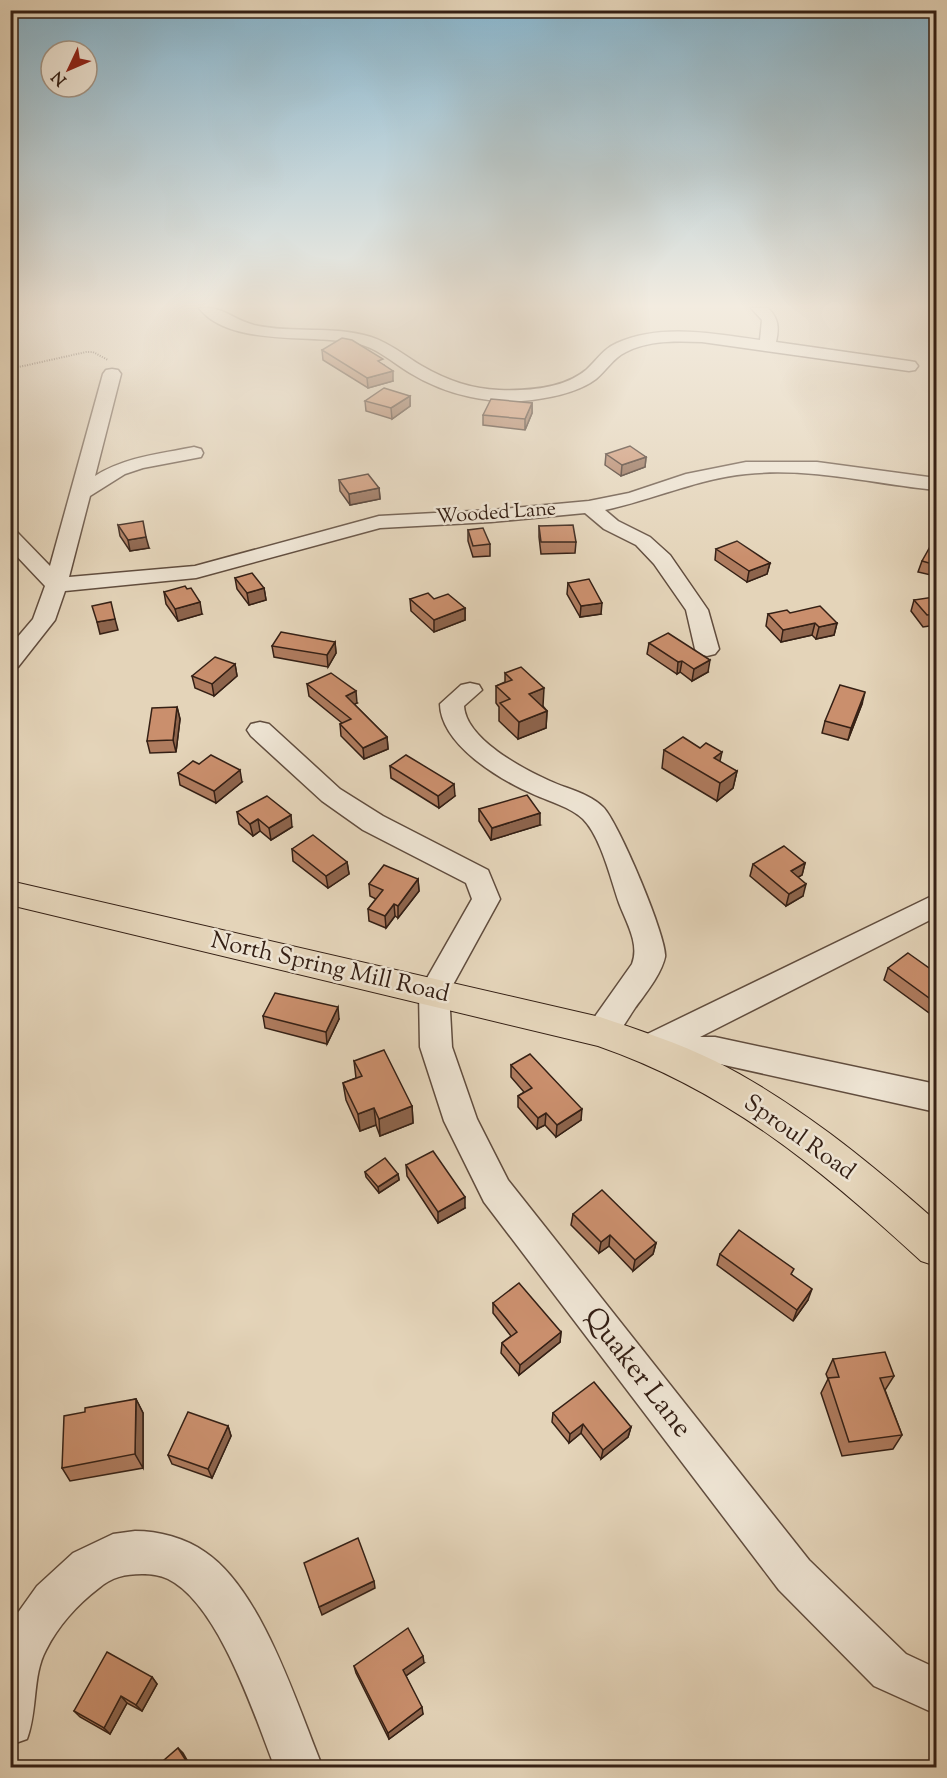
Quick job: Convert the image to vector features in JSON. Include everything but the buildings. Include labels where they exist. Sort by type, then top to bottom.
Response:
[{"type":"main road","name":"North Spring Mill Road","points":[[10,894],[600,1032],[648,1048]]},
{"type":"main road","name":"Sproul Road","points":[[648,1048],[713,1079],[792,1128],[876,1194],[936,1247]]},
{"type":"street","points":[[10,662],[44,620],[56,585],[107,391]]},
{"type":"street","points":[[468,391],[496,395],[536,394],[548,391]]},
{"type":"street","points":[[80,493],[118,470],[139,463],[194,453]]},
{"type":"street","name":"Wooded Lane","points":[[56,585],[196,572],[379,522],[491,516],[589,507],[634,498],[686,480],[746,468],[817,468],[936,484]]},
{"type":"street","points":[[589,507],[611,525],[643,541],[662,560],[697,610],[707,649]]},
{"type":"street","points":[[10,536],[56,585]]},
{"type":"street","points":[[470,690],[452,704],[450,712],[458,728],[473,744],[494,759],[535,785],[580,804],[595,815],[622,870],[647,940],[650,956],[642,972],[600,1032]]},
{"type":"street","points":[[260,730],[331,795],[373,823],[478,877],[486,899],[434,992]]},
{"type":"street","points":[[648,1048],[936,905]]},
{"type":"street","name":"Quaker Lane","points":[[434,992],[436,1047],[461,1121],[496,1191],[794,1575],[890,1670],[936,1691]]},
{"type":"street","points":[[648,1048],[715,1050],[936,1098]]},
{"type":"street","points":[[10,1722],[14,1688],[27,1638],[51,1604],[80,1576],[112,1556],[157,1554],[184,1563],[209,1585],[230,1611],[299,1767]]}]
